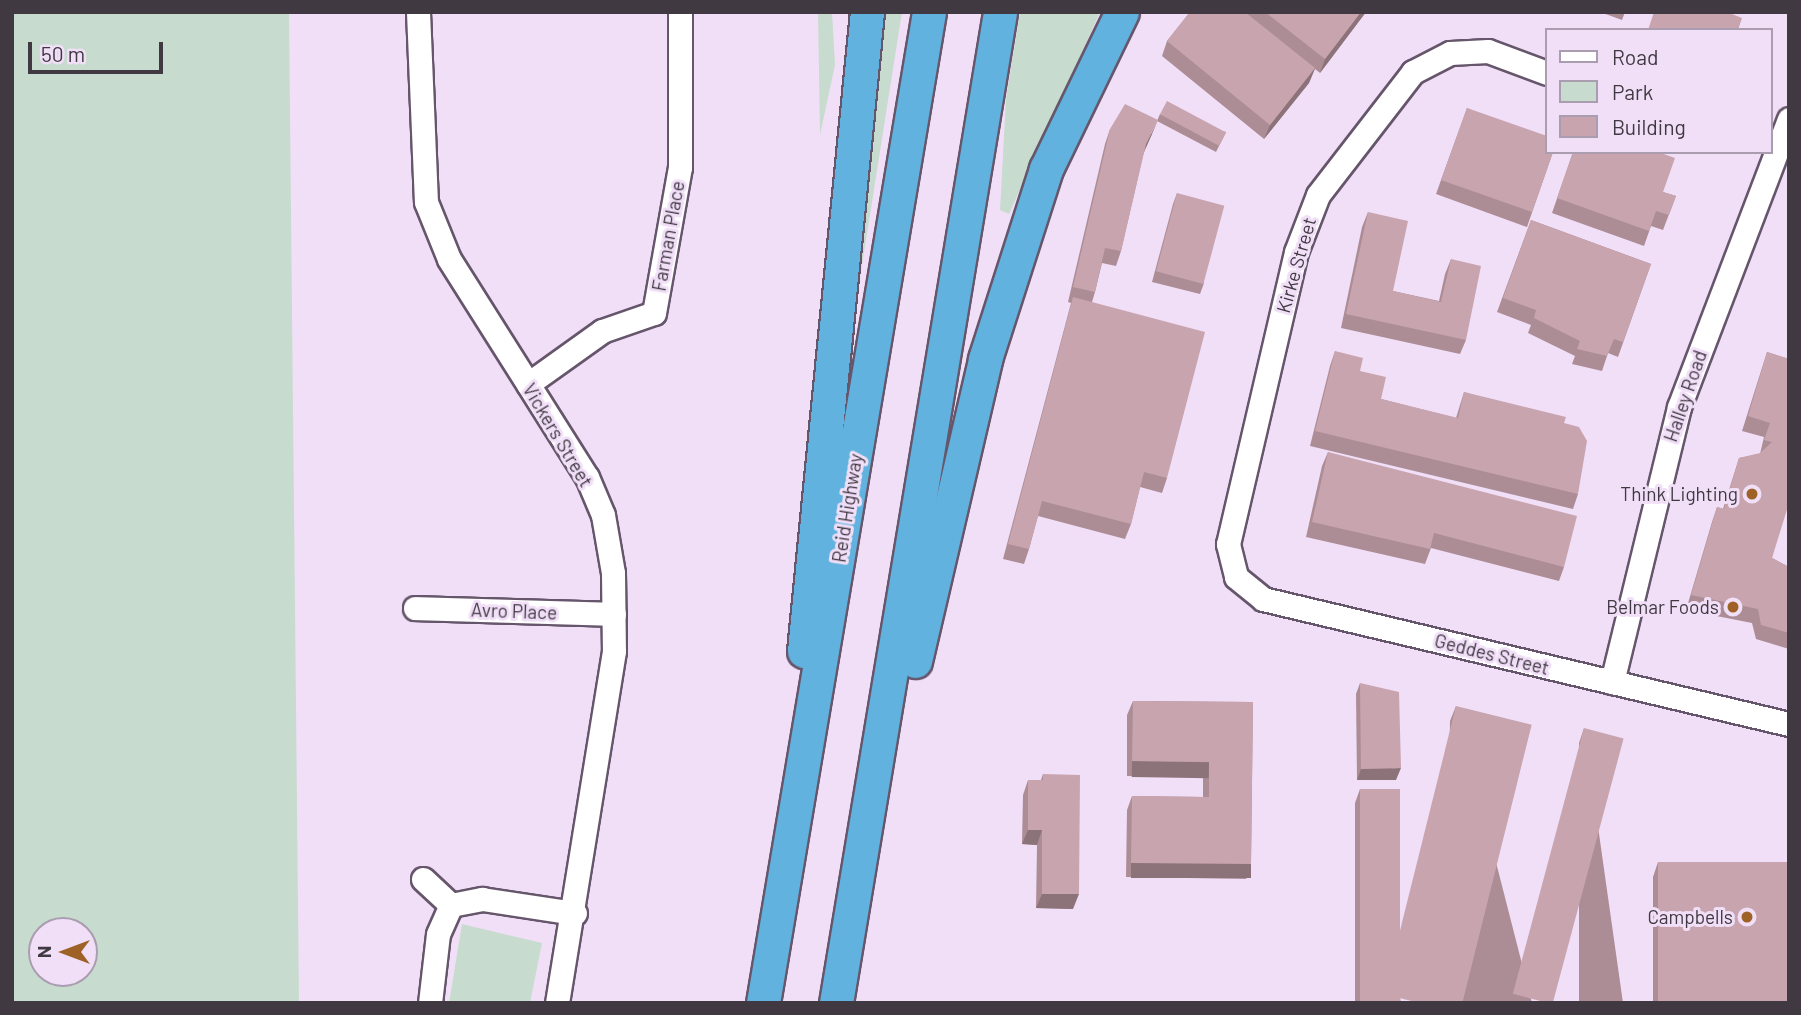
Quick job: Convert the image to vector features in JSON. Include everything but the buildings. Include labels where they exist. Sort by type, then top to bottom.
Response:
[{"type":"highway","points":[[791,846],[811,553],[867,12]]},
{"type":"highway","name":"Reid Highway","points":[[763,1003],[929,12]]},
{"type":"highway","points":[[836,1003],[867,838],[1000,12]]},
{"type":"highway","points":[[867,838],[919,647],[985,359],[1046,169],[1122,12]]},
{"type":"street","name":"Vickers Street","points":[[418,12],[426,202],[449,259],[587,477],[603,515],[614,614],[614,651],[575,913],[557,1003]]},
{"type":"street","name":"Farman Place","points":[[528,384],[602,331],[654,313],[680,167],[680,12]]},
{"type":"street","name":"Kirke Street","points":[[1228,544],[1296,252],[1318,195],[1413,72],[1450,53],[1488,51],[1546,73]]},
{"type":"street","name":"Halley Road","points":[[1773,144],[1789,119]]},
{"type":"street","name":"Halley Road","points":[[1612,682],[1679,407],[1766,155]]},
{"type":"street","name":"Geddes Street","points":[[1228,544],[1236,577],[1263,598],[1789,724]]},
{"type":"street","name":"Avro Place","points":[[415,608],[614,614]]},
{"type":"street","points":[[423,879],[451,905]]},
{"type":"street","points":[[451,905],[482,900],[575,913]]},
{"type":"street","points":[[430,1003],[438,934],[451,905]]},
{"type":"green space","points":[[12,12],[289,12],[299,1003],[12,1003]]},
{"type":"green space","points":[[818,12],[832,12],[835,65],[820,135]]},
{"type":"green space","points":[[881,12],[902,12],[854,316],[845,317]]},
{"type":"green space","points":[[1020,12],[1100,12],[1009,214],[1000,210],[1006,99]]},
{"type":"green space","points":[[462,924],[542,943],[530,1003],[449,1003]]},
{"type":"place","name":"Think Lighting","points":[[1752,494]]},
{"type":"place","name":"Belmar Foods","points":[[1733,607]]},
{"type":"place","name":"Campbells","points":[[1747,917]]}]
